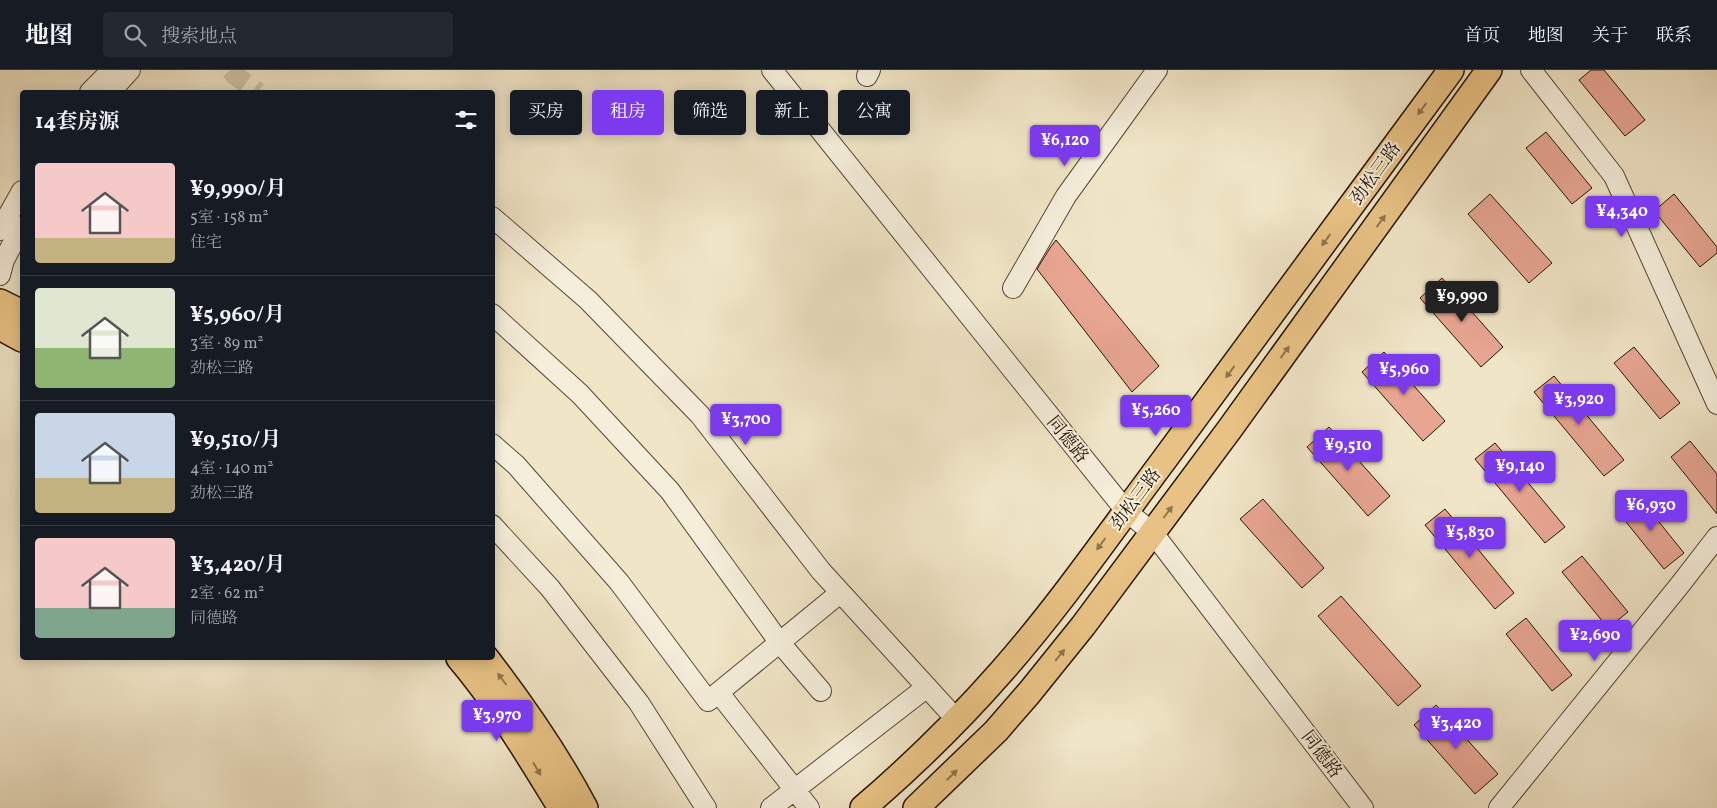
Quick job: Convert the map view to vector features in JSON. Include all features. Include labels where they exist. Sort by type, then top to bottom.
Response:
[{"type":"main road","name":"劲松三路","points":[[863,808],[905,771],[1002,671],[1056,604],[1450,70]]},
{"type":"main road","name":"劲松三路","points":[[916,808],[960,766],[1029,693],[1083,626],[1153,533],[1489,70]]},
{"type":"main road","points":[[0,302],[20,312]]},
{"type":"main road","points":[[0,327],[20,337]]},
{"type":"main road","points":[[461,660],[499,709],[561,808]]},
{"type":"main road","points":[[488,660],[515,695],[585,808]]},
{"type":"street","points":[[92,90],[112,70]]},
{"type":"street","points":[[112,90],[130,70]]},
{"type":"street","name":"同德路","points":[[772,70],[1126,511],[1153,533],[1363,808]]},
{"type":"street","points":[[1013,288],[1066,196],[1157,70]]},
{"type":"street","points":[[1531,70],[1614,176],[1717,404]]},
{"type":"street","points":[[0,230],[20,195]]},
{"type":"street","points":[[495,220],[588,300],[700,415],[820,571],[956,719]]},
{"type":"street","points":[[20,230],[1,269],[2,291],[6,298],[20,311]]},
{"type":"street","points":[[495,317],[580,394],[670,491],[780,643],[821,691]]},
{"type":"street","points":[[495,447],[516,465],[619,582],[708,701],[840,593]]},
{"type":"street","points":[[495,528],[550,588],[640,703],[706,808]]},
{"type":"street","points":[[1499,808],[1717,537]]},
{"type":"street","points":[[771,808],[927,687]]},
{"type":"street","points":[[718,693],[809,808]]},
{"type":"building","points":[[1591,70],[1604,70],[1645,120],[1625,136],[1579,80]]},
{"type":"building","points":[[1546,132],[1592,188],[1572,204],[1526,148]]},
{"type":"building","points":[[1490,194],[1552,263],[1529,283],[1468,214]]},
{"type":"building","points":[[1674,194],[1717,247],[1717,253],[1700,267],[1654,211]]},
{"type":"building","points":[[1056,240],[1159,366],[1132,392],[1037,269]]},
{"type":"building","points":[[1442,278],[1503,347],[1481,367],[1420,298]]},
{"type":"building","points":[[1634,347],[1680,403],[1660,419],[1614,363]]},
{"type":"building","points":[[1384,352],[1445,421],[1423,441],[1362,372]]},
{"type":"building","points":[[1554,376],[1624,460],[1604,476],[1534,392]]},
{"type":"building","points":[[1329,427],[1390,496],[1368,516],[1307,447]]},
{"type":"building","points":[[1690,441],[1717,474],[1717,514],[1671,457]]},
{"type":"building","points":[[1495,443],[1565,527],[1545,543],[1475,459]]},
{"type":"building","points":[[1638,496],[1684,553],[1664,569],[1618,512]]},
{"type":"building","points":[[1263,499],[1324,568],[1302,588],[1240,519]]},
{"type":"building","points":[[1445,509],[1514,593],[1495,609],[1425,525]]},
{"type":"building","points":[[1582,556],[1628,612],[1608,628],[1562,572]]},
{"type":"building","points":[[1341,596],[1421,686],[1398,706],[1318,616]]},
{"type":"building","points":[[1526,618],[1572,675],[1552,691],[1506,634]]},
{"type":"building","points":[[1436,705],[1498,774],[1475,794],[1414,725]]},
{"type":"tunnel","points":[[231,70],[255,90]]}]
